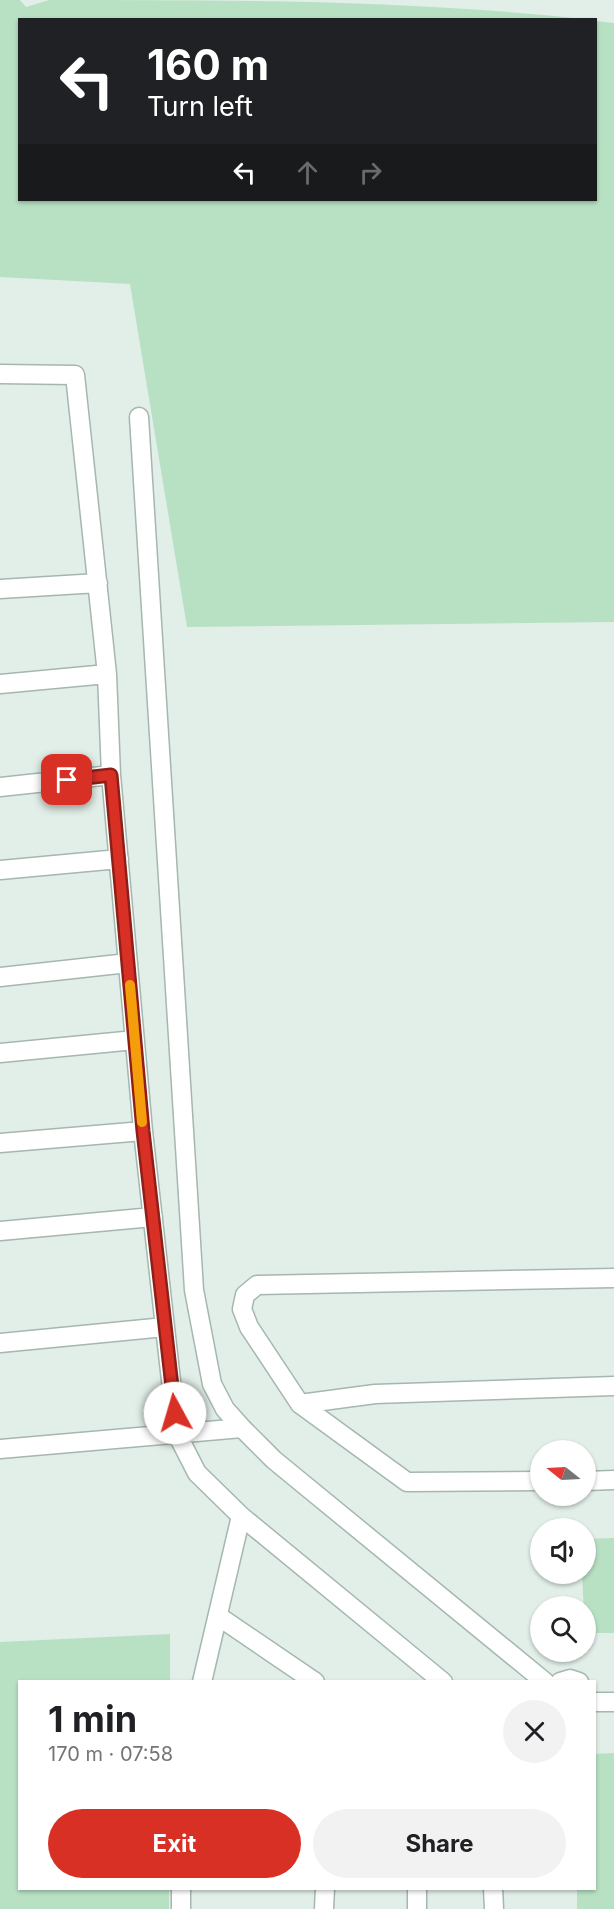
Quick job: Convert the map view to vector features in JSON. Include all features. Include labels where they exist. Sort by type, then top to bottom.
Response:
[{"type":"street","points":[[0,374],[75,375],[107,674],[111,775],[143,1131],[177,1434],[197,1473],[241,1516],[441,1680]]},
{"type":"street","points":[[139,417],[194,1290],[212,1384],[225,1409],[274,1460],[543,1680]]},
{"type":"street","points":[[0,590],[98,583]]},
{"type":"street","points":[[0,684],[107,674]]},
{"type":"street","points":[[0,787],[111,775]]},
{"type":"street","points":[[0,870],[119,859]]},
{"type":"street","points":[[0,977],[128,963]]},
{"type":"street","points":[[0,1053],[135,1040]]},
{"type":"street","points":[[0,1143],[143,1131]]},
{"type":"street","points":[[0,1231],[153,1216]]},
{"type":"street","points":[[530,1481],[407,1482],[300,1404],[249,1327],[242,1309],[245,1295],[257,1285],[614,1278]]},
{"type":"street","points":[[0,1343],[165,1327]]},
{"type":"street","points":[[300,1404],[375,1394],[614,1386]]},
{"type":"street","points":[[0,1449],[242,1428]]},
{"type":"street","points":[[596,1481],[614,1480]]},
{"type":"street","points":[[202,1680],[241,1516]]},
{"type":"street","points":[[218,1616],[312,1680]]},
{"type":"street","points":[[596,1702],[614,1701]]},
{"type":"street","points":[[181,1890],[181,1909]]},
{"type":"street","points":[[324,1909],[325,1890]]},
{"type":"street","points":[[417,1890],[417,1909]]},
{"type":"street","points":[[493,1890],[494,1909]]},
{"type":"green space","points":[[0,0],[20,0],[26,7],[49,0],[317,2],[451,8],[573,18],[18,18],[18,201],[597,201],[597,21],[614,23],[614,622],[187,627],[130,284],[0,277]]},
{"type":"green space","points":[[614,1538],[614,1633],[596,1633],[596,1596],[583,1596],[583,1584],[596,1584],[596,1539]]},
{"type":"green space","points":[[170,1634],[170,1680],[18,1680],[18,1890],[169,1890],[169,1909],[0,1909],[0,1642]]},
{"type":"green space","points":[[614,1753],[614,1909],[577,1909],[577,1890],[596,1890],[596,1754]]},
{"type":"slow traffic","points":[[130,985],[142,1122]]},
{"type":"route","points":[[67,780],[111,775],[143,1131],[175,1413]]}]
